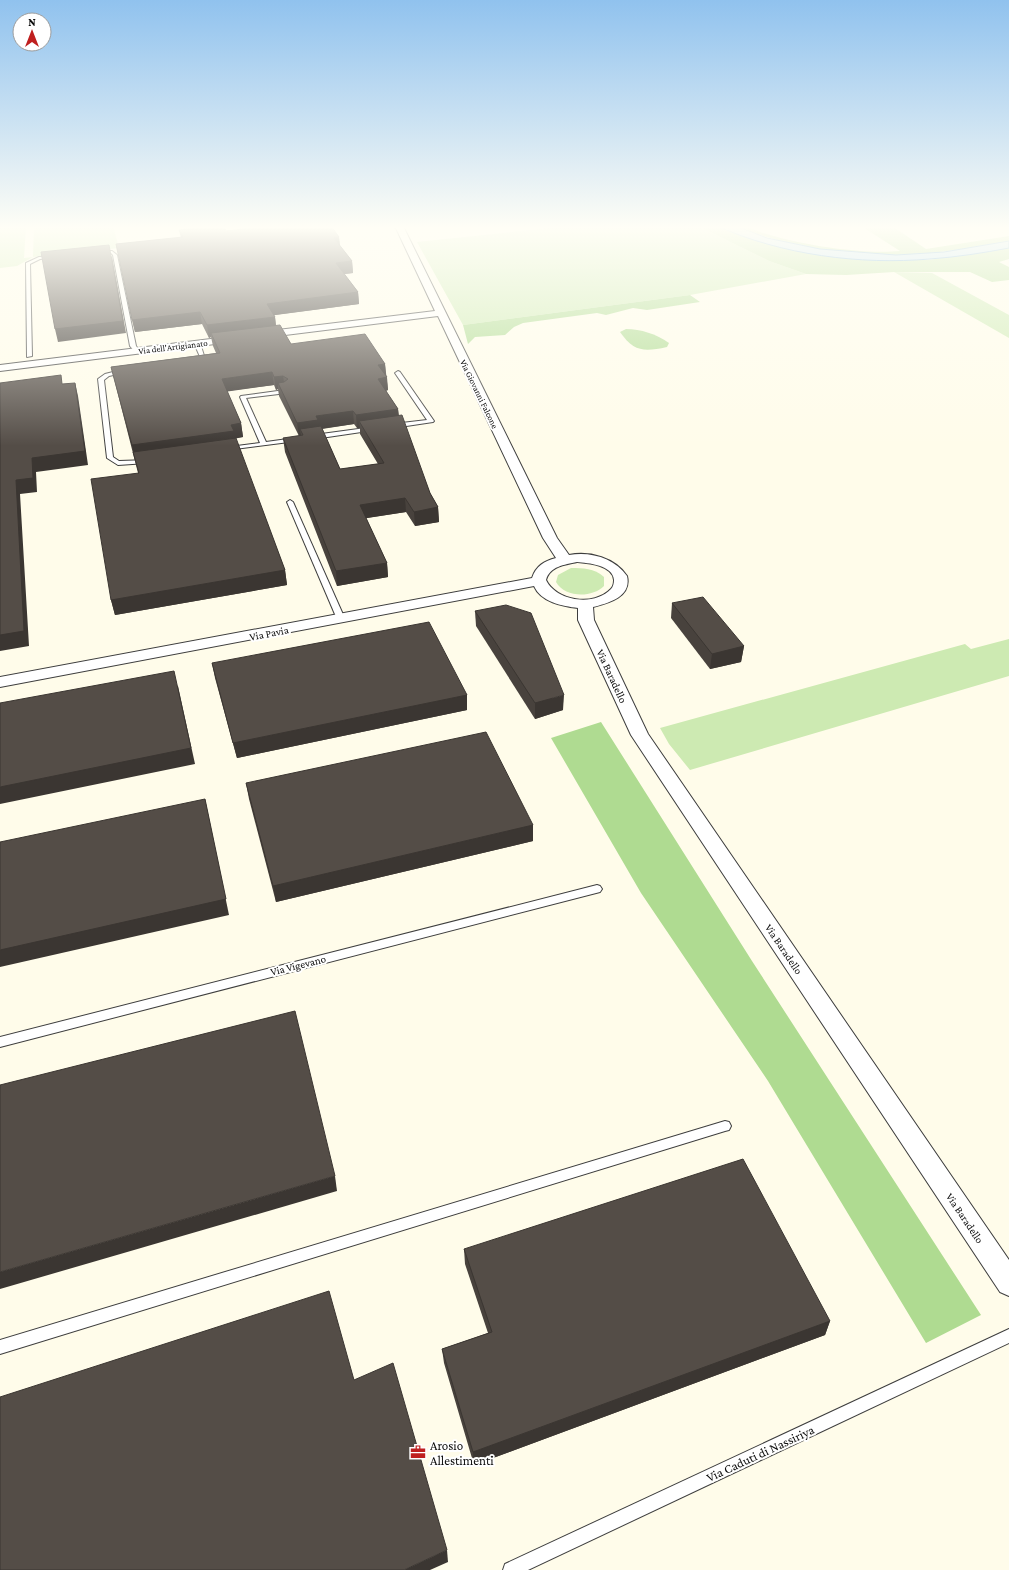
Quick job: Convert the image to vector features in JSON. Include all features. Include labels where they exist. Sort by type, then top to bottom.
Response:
[{"type":"street","name":"Via Giovanni Falcone","points":[[434,299],[550,538],[564,559]]},
{"type":"street","name":"Via dell'Artigianato","points":[[0,368],[440,313]]},
{"type":"street","points":[[577,558],[604,562],[614,568],[620,575],[622,583],[619,590],[611,597],[599,601],[584,603],[571,603],[553,597],[541,589],[537,581],[538,574],[552,562],[564,559],[577,558]]},
{"type":"street","name":"Via Pavia","points":[[0,682],[537,581]]},
{"type":"street","name":"Via Baradello","points":[[584,603],[586,620],[640,735],[1009,1283]]},
{"type":"lane","points":[[28,299],[29,356]]},
{"type":"lane","points":[[124,299],[133,346],[137,351]]},
{"type":"lane","points":[[189,363],[204,361],[197,344]]},
{"type":"lane","points":[[135,370],[107,375],[101,379],[110,458],[118,463],[154,460]]},
{"type":"lane","points":[[386,427],[432,421],[398,373]]},
{"type":"lane","points":[[264,444],[243,397],[285,392]]},
{"type":"lane","points":[[310,438],[378,428]]},
{"type":"lane","points":[[225,450],[302,439]]},
{"type":"lane","points":[[290,502],[341,619]]},
{"type":"lane","name":"Via Vigevano","points":[[0,1042],[597,889]]},
{"type":"lane","points":[[0,1347],[725,1126]]},
{"type":"lane","name":"Via Caduti di Nassiriya","points":[[511,1570],[1009,1336]]},
{"type":"green space","points":[[449,299],[658,299],[463,325]]},
{"type":"green space","points":[[658,299],[696,299],[700,302],[647,310],[633,308],[606,315],[597,313],[523,323],[514,327],[505,335],[475,337],[468,344],[463,325]]},
{"type":"green space","points":[[942,299],[980,299],[1009,315],[1009,338]]},
{"type":"green space","points":[[626,329],[648,333],[669,343],[667,347],[652,350],[640,349],[625,339],[620,332]]},
{"type":"green space","points":[[571,568],[584,568],[600,574],[604,577],[604,586],[593,593],[586,594],[566,591],[556,582],[558,575]]},
{"type":"green space","points":[[1009,639],[1009,676],[690,770],[669,744],[660,728],[965,644],[971,649]]},
{"type":"green space","points":[[601,722],[752,961],[981,1315],[926,1343],[768,1081],[641,893],[551,738]]},
{"type":"building","points":[[50,299],[119,299],[123,321],[55,329]]},
{"type":"building","points":[[128,299],[303,299],[267,304],[275,317],[207,325],[200,312],[132,320]]},
{"type":"building","points":[[280,325],[291,344],[365,334],[385,364],[378,365],[387,377],[378,379],[398,409],[356,415],[353,411],[316,416],[318,420],[297,423],[278,383],[284,382],[288,379],[283,376],[274,377],[272,372],[222,379],[241,423],[231,425],[234,431],[132,445],[111,367],[220,353],[211,333]]},
{"type":"building","points":[[61,375],[62,384],[75,383],[85,451],[32,458],[33,478],[16,480],[24,631],[0,635],[0,383]]},
{"type":"building","points":[[402,415],[430,493],[438,507],[414,512],[405,498],[360,505],[387,563],[336,571],[283,438],[303,435],[300,429],[321,426],[340,469],[384,463],[359,421]]},
{"type":"building","points":[[236,438],[285,570],[111,600],[91,479],[139,473],[133,452]]},
{"type":"building","points":[[703,597],[744,646],[712,654],[672,603]]},
{"type":"building","points":[[506,605],[531,613],[564,695],[535,703],[475,611]]},
{"type":"building","points":[[429,622],[467,695],[233,743],[212,663]]},
{"type":"building","points":[[174,671],[191,748],[0,787],[0,703]]},
{"type":"building","points":[[486,732],[533,825],[273,886],[246,783]]},
{"type":"building","points":[[205,799],[226,899],[0,950],[0,842]]},
{"type":"building","points":[[295,1011],[335,1176],[0,1272],[0,1085]]},
{"type":"building","points":[[743,1159],[830,1321],[473,1452],[442,1349],[492,1332],[464,1249]]},
{"type":"building","points":[[329,1291],[354,1380],[393,1363],[447,1550],[404,1570],[0,1570],[0,1397]]},
{"type":"place","name":"Arosio Allestimenti","points":[[418,1452]]}]
